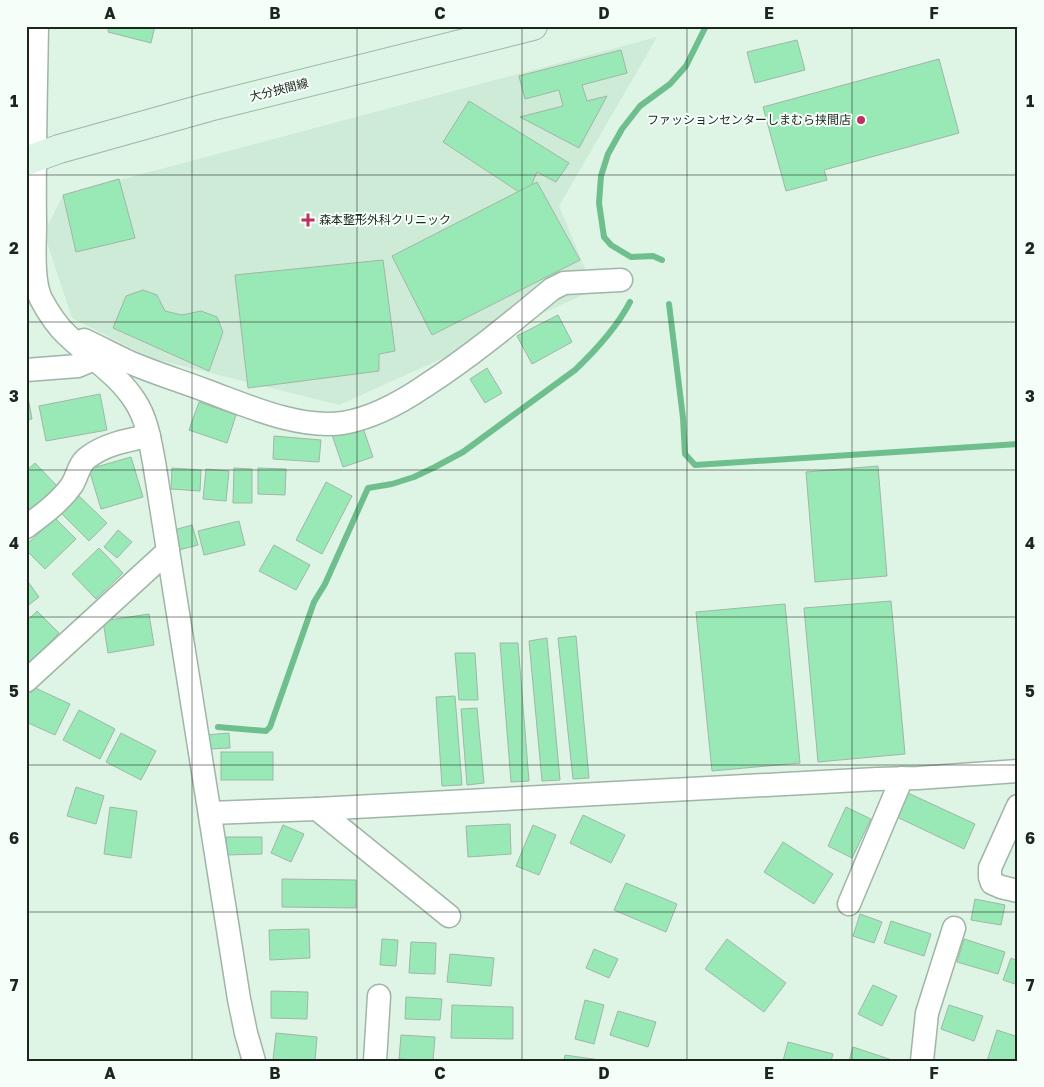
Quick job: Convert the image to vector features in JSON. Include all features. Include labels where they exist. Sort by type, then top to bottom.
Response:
[{"type":"main road","name":"大分挾間線","points":[[30,160],[84,141],[209,107],[534,26]]},
{"type":"street","points":[[37,34],[30,160],[35,268],[39,296],[56,323],[67,336],[120,382],[135,401],[143,416],[149,436],[240,1006],[254,1061]]},
{"type":"street","points":[[56,323],[79,337],[130,362],[267,413],[303,422],[342,423],[370,416],[415,393],[465,360],[552,289],[564,283],[621,280]]},
{"type":"street","points":[[26,370],[78,366],[92,358]]},
{"type":"street","points":[[26,527],[67,491],[74,482],[86,458],[105,447],[149,436]]},
{"type":"street","points":[[26,681],[168,551]]},
{"type":"street","points":[[210,813],[317,809],[1018,771]]},
{"type":"street","points":[[850,904],[902,778]]},
{"type":"street","points":[[1018,806],[990,868],[992,883],[1018,891]]},
{"type":"street","points":[[317,809],[449,916]]},
{"type":"street","points":[[922,1061],[927,1014],[954,928]]},
{"type":"street","points":[[375,1061],[379,996]]},
{"type":"shaded area","name":"森本整形外科クリニック","points":[[657,37],[559,206],[594,290],[339,405],[150,358],[72,318],[44,233],[63,195]]},
{"type":"building","points":[[109,26],[155,26],[151,43],[108,32]]},
{"type":"building","points":[[797,40],[805,70],[755,83],[747,52]]},
{"type":"building","points":[[621,50],[627,73],[582,85],[587,101],[607,96],[579,148],[520,117],[563,106],[559,90],[525,99],[519,76]]},
{"type":"building","name":"ファッションセンターしまむら挟間店","points":[[939,59],[959,133],[824,170],[827,180],[786,191],[763,107]]},
{"type":"building","points":[[469,101],[569,163],[556,182],[537,172],[531,186],[519,192],[443,142]]},
{"type":"building","points":[[119,179],[135,238],[76,252],[63,195]]},
{"type":"building","points":[[537,182],[580,260],[432,335],[392,256]]},
{"type":"building","points":[[383,260],[395,351],[379,354],[379,371],[248,388],[235,275]]},
{"type":"building","points":[[143,290],[157,295],[165,311],[182,315],[201,311],[217,317],[223,332],[209,371],[113,328],[126,296]]},
{"type":"building","points":[[558,315],[572,342],[532,364],[517,336]]},
{"type":"building","points":[[487,368],[502,393],[485,403],[470,379]]},
{"type":"building","points":[[26,387],[32,419],[26,420]]},
{"type":"building","points":[[100,394],[107,430],[46,441],[39,406]]},
{"type":"building","points":[[199,402],[236,415],[227,443],[189,430]]},
{"type":"building","points":[[362,425],[373,457],[343,467],[332,435]]},
{"type":"building","points":[[274,436],[321,440],[319,462],[273,459]]},
{"type":"building","points":[[131,457],[143,497],[101,509],[89,469]]},
{"type":"building","points":[[35,463],[58,487],[26,514],[26,471]]},
{"type":"building","points":[[878,466],[887,576],[815,582],[806,472]]},
{"type":"building","points":[[172,468],[201,470],[200,491],[171,489]]},
{"type":"building","points":[[234,468],[252,469],[252,503],[233,503]]},
{"type":"building","points":[[258,468],[286,469],[285,495],[258,494]]},
{"type":"building","points":[[206,469],[229,471],[226,501],[203,499]]},
{"type":"building","points":[[326,482],[352,496],[322,554],[296,540]]},
{"type":"building","points":[[76,493],[107,523],[89,541],[59,511]]},
{"type":"building","points":[[55,518],[76,539],[45,569],[26,550],[26,545]]},
{"type":"building","points":[[239,521],[245,545],[204,555],[198,531]]},
{"type":"building","points":[[192,525],[198,545],[175,551],[170,531]]},
{"type":"building","points":[[118,530],[132,542],[117,558],[104,547]]},
{"type":"building","points":[[274,545],[310,565],[296,590],[259,571]]},
{"type":"building","points":[[99,548],[123,573],[96,599],[72,574]]},
{"type":"building","points":[[26,579],[39,597],[26,607]]},
{"type":"building","points":[[891,601],[905,754],[818,762],[804,608]]},
{"type":"building","points":[[785,604],[800,763],[712,771],[696,612]]},
{"type":"building","points":[[37,611],[59,633],[27,666],[26,622]]},
{"type":"building","points":[[149,614],[154,645],[108,653],[103,621]]},
{"type":"building","points":[[576,636],[589,778],[573,779],[558,638]]},
{"type":"building","points":[[547,638],[560,780],[542,781],[529,641]]},
{"type":"building","points":[[500,643],[518,643],[529,781],[511,782]]},
{"type":"building","points":[[455,653],[475,653],[478,700],[459,700]]},
{"type":"building","points":[[31,686],[70,704],[55,735],[26,722],[26,696]]},
{"type":"building","points":[[455,696],[462,785],[442,786],[436,697]]},
{"type":"building","points":[[477,708],[484,783],[467,785],[461,709]]},
{"type":"building","points":[[79,710],[115,729],[100,759],[63,740]]},
{"type":"building","points":[[121,733],[156,751],[141,780],[106,762]]},
{"type":"building","points":[[229,733],[230,748],[208,749],[206,735]]},
{"type":"building","points":[[221,752],[273,752],[273,780],[221,780]]},
{"type":"building","points":[[76,787],[104,796],[96,824],[67,816]]},
{"type":"building","points":[[908,793],[975,824],[964,849],[897,817]]},
{"type":"building","points":[[110,807],[137,811],[131,858],[104,854]]},
{"type":"building","points":[[846,807],[871,819],[852,858],[828,846]]},
{"type":"building","points":[[583,815],[625,835],[611,863],[570,843]]},
{"type":"building","points":[[510,824],[511,854],[468,857],[466,826]]},
{"type":"building","points":[[283,825],[304,834],[291,862],[271,853]]},
{"type":"building","points":[[533,825],[556,835],[539,875],[516,866]]},
{"type":"building","points":[[226,837],[262,837],[262,854],[227,855]]},
{"type":"building","points":[[783,842],[833,874],[814,904],[764,872]]},
{"type":"building","points":[[282,879],[356,880],[356,908],[282,907]]},
{"type":"building","points":[[626,883],[677,904],[666,932],[614,910]]},
{"type":"building","points":[[975,899],[1005,905],[1001,925],[971,920]]},
{"type":"building","points":[[860,914],[882,922],[874,943],[853,936]]},
{"type":"building","points":[[891,921],[931,934],[924,956],[884,943]]},
{"type":"building","points":[[309,929],[310,958],[270,960],[269,930]]},
{"type":"building","points":[[382,939],[398,940],[396,966],[380,965]]},
{"type":"building","points":[[727,939],[786,983],[764,1012],[705,969]]},
{"type":"building","points":[[964,939],[1005,952],[998,974],[957,962]]},
{"type":"building","points":[[411,942],[436,943],[435,974],[409,973]]},
{"type":"building","points":[[594,949],[618,959],[609,978],[586,968]]},
{"type":"building","points":[[450,954],[494,958],[491,986],[447,982]]},
{"type":"building","points":[[1011,958],[1018,961],[1018,985],[1003,980]]},
{"type":"building","points":[[873,985],[897,996],[882,1026],[858,1014]]},
{"type":"building","points":[[271,991],[308,992],[307,1019],[271,1018]]},
{"type":"building","points":[[406,997],[442,999],[440,1020],[405,1019]]},
{"type":"building","points":[[585,1000],[604,1005],[594,1044],[575,1039]]},
{"type":"building","points":[[452,1005],[513,1007],[513,1039],[451,1038]]},
{"type":"building","points":[[949,1005],[983,1016],[974,1041],[941,1029]]},
{"type":"building","points":[[618,1011],[656,1022],[648,1047],[610,1035]]},
{"type":"building","points":[[997,1030],[1018,1037],[1018,1061],[987,1061]]},
{"type":"building","points":[[276,1033],[317,1037],[315,1061],[273,1060]]},
{"type":"building","points":[[401,1035],[435,1037],[433,1061],[399,1059]]},
{"type":"building","points":[[788,1042],[833,1054],[831,1061],[783,1061]]},
{"type":"building","points":[[853,1047],[895,1061],[849,1061]]},
{"type":"building","points":[[565,1055],[607,1061],[564,1061]]},
{"type":"waterway","points":[[662,260],[653,256],[631,257],[611,245],[604,237],[599,203],[601,176],[608,154],[622,129],[640,106],[670,84],[686,66],[706,26]]},
{"type":"waterway","points":[[218,727],[266,731],[270,727],[314,602],[325,584],[368,488],[392,484],[414,477],[463,452],[575,370],[619,321],[630,302]]},
{"type":"waterway","points":[[669,304],[683,418],[685,454],[695,465],[1018,444]]},
{"type":"place","name":"ファッションセンターしまむら挟間店","points":[[861,120]]},
{"type":"place","name":"森本整形外科クリニック","points":[[308,220]]}]
